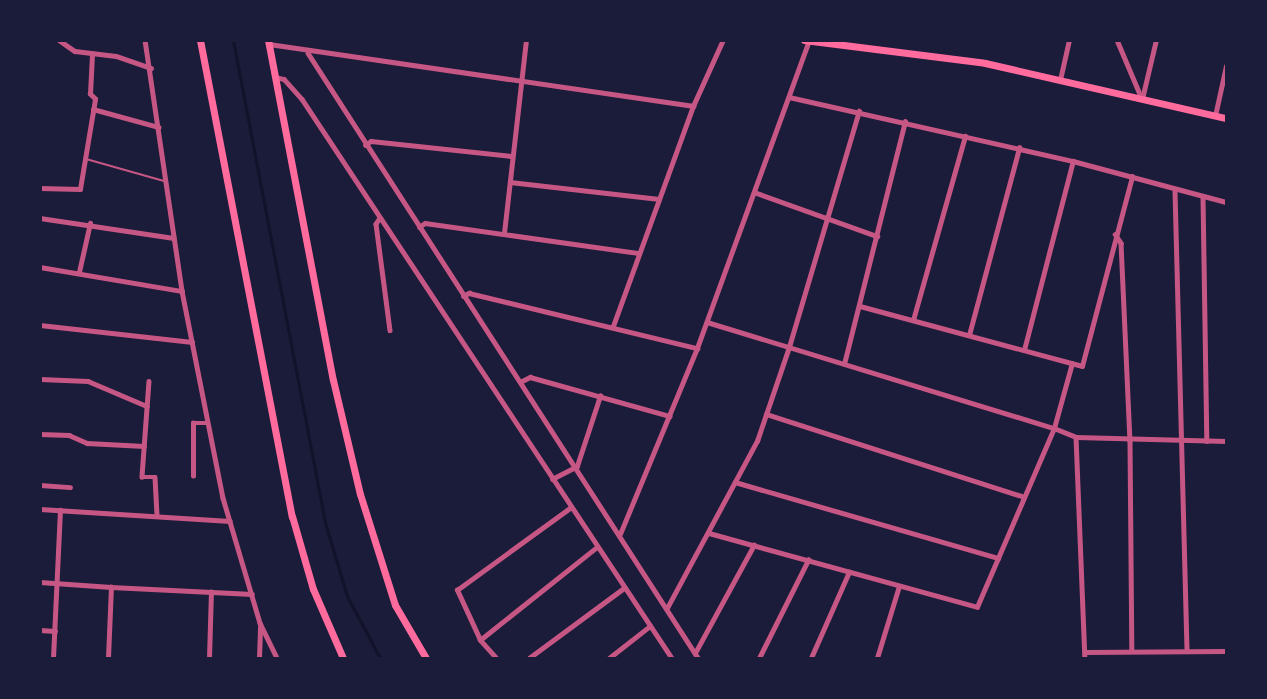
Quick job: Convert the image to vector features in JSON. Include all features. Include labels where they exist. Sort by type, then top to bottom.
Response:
[{"type":"main road","points":[[200,40],[292,516],[313,589],[343,658]]},
{"type":"main road","points":[[804,40],[843,43],[985,63],[1227,118]]},
{"type":"main road","points":[[269,42],[333,380],[360,494],[395,605],[426,658]]},
{"type":"street","points":[[58,40],[75,51],[116,56],[151,68]]},
{"type":"street","points":[[145,40],[151,68],[182,291],[208,423],[230,521],[260,623],[277,658]]},
{"type":"street","points":[[504,233],[526,40]]},
{"type":"street","points":[[612,326],[693,106],[723,40]]},
{"type":"street","points":[[1060,80],[1069,40]]},
{"type":"street","points":[[1117,40],[1142,99]]},
{"type":"street","points":[[1142,99],[1156,40]]},
{"type":"street","points":[[620,534],[707,322],[809,41]]},
{"type":"street","points":[[269,42],[308,53],[693,106]]},
{"type":"street","points":[[308,53],[463,296],[578,466],[696,656]]},
{"type":"street","points":[[40,188],[80,189],[95,99],[90,94],[92,54]]},
{"type":"street","points":[[1215,116],[1227,66]]},
{"type":"street","points":[[274,77],[284,79],[302,99],[570,508],[672,658]]},
{"type":"street","points":[[789,96],[1073,161],[1175,191],[1227,202]]},
{"type":"street","points":[[93,110],[159,127]]},
{"type":"street","points":[[667,608],[709,533],[766,414],[789,347],[859,111]]},
{"type":"street","points":[[844,364],[905,122]]},
{"type":"street","points":[[913,320],[965,136]]},
{"type":"street","points":[[365,145],[371,141],[512,156]]},
{"type":"street","points":[[969,335],[1019,148]]},
{"type":"street","points":[[1024,350],[1073,161]]},
{"type":"street","points":[[860,306],[1082,366],[1114,234],[1132,177]]},
{"type":"street","points":[[510,182],[659,199]]},
{"type":"street","points":[[1175,191],[1187,650]]},
{"type":"street","points":[[754,192],[877,236]]},
{"type":"street","points":[[1203,197],[1207,441]]},
{"type":"street","points":[[40,218],[90,223],[174,238]]},
{"type":"street","points":[[381,218],[376,224],[390,330]]},
{"type":"street","points":[[79,273],[90,223]]},
{"type":"street","points":[[418,227],[424,223],[639,253]]},
{"type":"street","points":[[1114,234],[1119,236],[1121,243],[1130,441],[1132,651]]},
{"type":"street","points":[[40,267],[182,291]]},
{"type":"street","points":[[463,296],[469,293],[697,348]]},
{"type":"street","points":[[707,322],[1054,428],[1076,437],[1130,441],[1227,441]]},
{"type":"street","points":[[40,326],[192,342]]},
{"type":"street","points":[[709,533],[977,607],[1054,428],[1072,363]]},
{"type":"street","points":[[522,381],[530,377],[670,416]]},
{"type":"street","points":[[40,379],[88,381],[147,406]]},
{"type":"street","points":[[149,381],[142,477],[155,477],[157,516]]},
{"type":"street","points":[[552,479],[578,466],[600,396]]},
{"type":"street","points":[[766,414],[1024,497]]},
{"type":"street","points":[[193,476],[193,423],[208,423]]},
{"type":"street","points":[[40,434],[69,435],[87,443],[144,446]]},
{"type":"street","points":[[1076,437],[1085,658]]},
{"type":"street","points":[[735,482],[998,558]]},
{"type":"street","points":[[40,485],[70,487]]},
{"type":"street","points":[[496,658],[480,640],[457,590],[570,508]]},
{"type":"street","points":[[40,509],[230,521]]},
{"type":"street","points":[[54,658],[60,510]]},
{"type":"street","points":[[696,656],[754,545]]},
{"type":"street","points":[[480,640],[597,547]]},
{"type":"street","points":[[759,658],[808,560]]},
{"type":"street","points":[[811,658],[849,572]]},
{"type":"street","points":[[40,582],[252,594]]},
{"type":"street","points":[[877,658],[898,586]]},
{"type":"street","points":[[108,658],[111,587]]},
{"type":"street","points":[[530,658],[624,588]]},
{"type":"street","points":[[209,658],[211,592]]},
{"type":"street","points":[[259,658],[260,623]]},
{"type":"street","points":[[609,658],[650,626]]},
{"type":"street","points":[[40,630],[55,631]]},
{"type":"street","points":[[1085,652],[1227,651]]},
{"type":"lane","points":[[85,159],[167,181]]},
{"type":"waterway","points":[[233,40],[326,526],[347,596],[380,658]]}]
